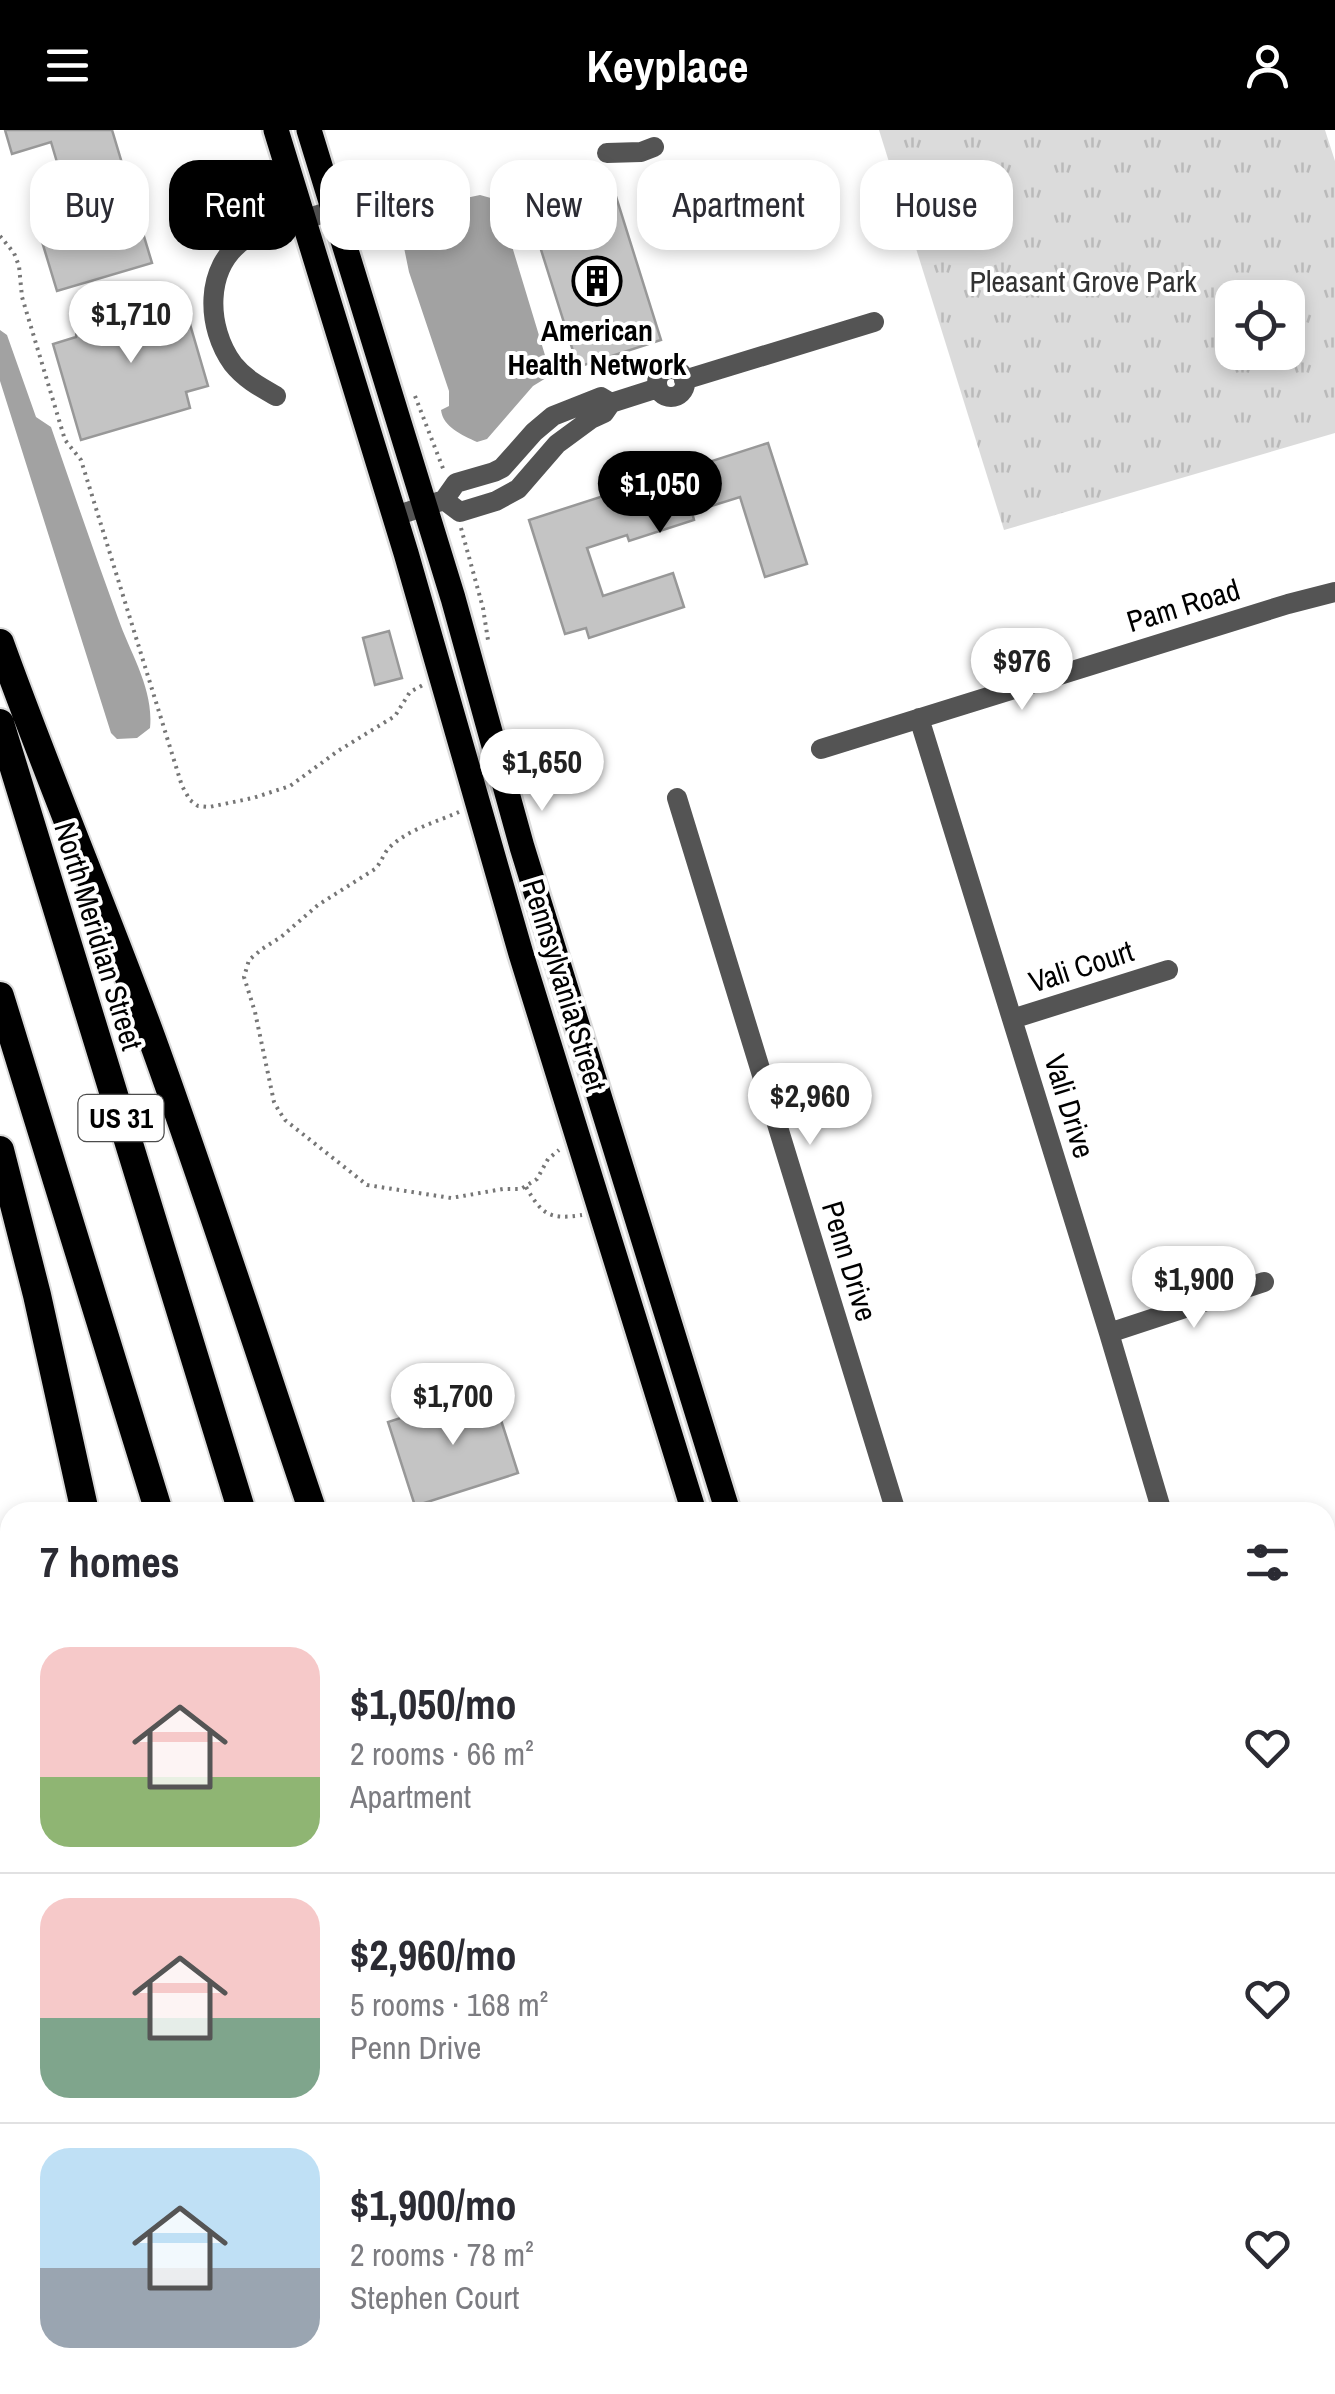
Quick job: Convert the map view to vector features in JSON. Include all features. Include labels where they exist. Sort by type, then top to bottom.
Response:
[{"type":"highway","points":[[0,643],[153,1042],[311,1502]]},
{"type":"highway","name":"North Meridian Street","points":[[0,723],[239,1502]]},
{"type":"highway","name":"US 31","points":[[0,996],[156,1502]]},
{"type":"highway","points":[[0,1150],[84,1502]]},
{"type":"main road","name":"Pennsylvania Street","points":[[276,130],[395,516],[520,954],[691,1502]]},
{"type":"main road","name":"Pennsylvania Street","points":[[309,130],[320,165]]},
{"type":"main road","name":"Pennsylvania Street","points":[[348,250],[434,503],[522,847],[725,1502]]},
{"type":"street","points":[[606,153],[654,148]]},
{"type":"street","points":[[276,396],[250,382],[220,342],[213,288],[224,261],[246,238],[320,214]]},
{"type":"street","points":[[395,516],[434,503],[456,483],[502,468],[553,416],[570,420],[601,397],[611,402],[658,388],[662,394],[673,397],[682,391],[684,380],[874,322]]},
{"type":"street","name":"Pam Road","points":[[821,749],[1335,592]]},
{"type":"street","name":"Vali Drive","points":[[919,718],[1159,1502]]},
{"type":"street","name":"Penn Drive","points":[[676,798],[893,1502]]},
{"type":"street","name":"Vali Court","points":[[1012,1020],[1168,970]]},
{"type":"street","points":[[1109,1332],[1264,1282]]},
{"type":"path","points":[[0,236],[19,266],[22,297],[65,440],[81,460],[182,786],[190,800],[208,807],[290,786],[394,716],[410,692],[423,685]]},
{"type":"path","points":[[459,812],[405,835],[385,852],[375,869],[318,905],[250,960],[244,976],[274,1102],[285,1120],[366,1185],[451,1198],[526,1187],[561,1148]]},
{"type":"path","points":[[526,1187],[552,1216],[582,1215]]},
{"type":"green space","name":"Pleasant Grove Park","points":[[879,130],[1325,130],[1335,161],[1335,433],[1004,530],[916,250],[1013,250],[1013,160],[888,160]]},
{"type":"shaded area","points":[[470,197],[490,198],[490,250],[513,250],[551,375],[533,386],[487,439],[477,442],[454,430],[443,416],[441,410],[449,406],[449,391],[404,250],[470,250]]},
{"type":"shaded area","points":[[0,330],[7,335],[36,417],[51,427],[145,685],[150,728],[137,738],[117,739],[111,733],[0,381]]},
{"type":"building","points":[[5,130],[112,130],[121,160],[56,160],[51,142],[12,154]]},
{"type":"building","name":"American Health Network","points":[[617,200],[661,340],[578,367],[541,250],[617,250]]},
{"type":"building","points":[[45,250],[148,250],[152,263],[57,291]]},
{"type":"building","points":[[180,290],[208,386],[186,392],[190,408],[81,440],[53,344],[76,337],[77,325]]},
{"type":"building","points":[[768,443],[807,564],[765,577],[740,497],[692,512],[694,520],[629,541],[627,535],[587,548],[603,596],[673,573],[684,607],[589,638],[586,628],[565,634],[529,520]]},
{"type":"building","points":[[389,631],[402,678],[375,685],[363,638]]},
{"type":"building","points":[[491,1389],[518,1473],[427,1502],[414,1502],[388,1422]]},
{"type":"place","name":"American Health Network","points":[[597,281]]}]
